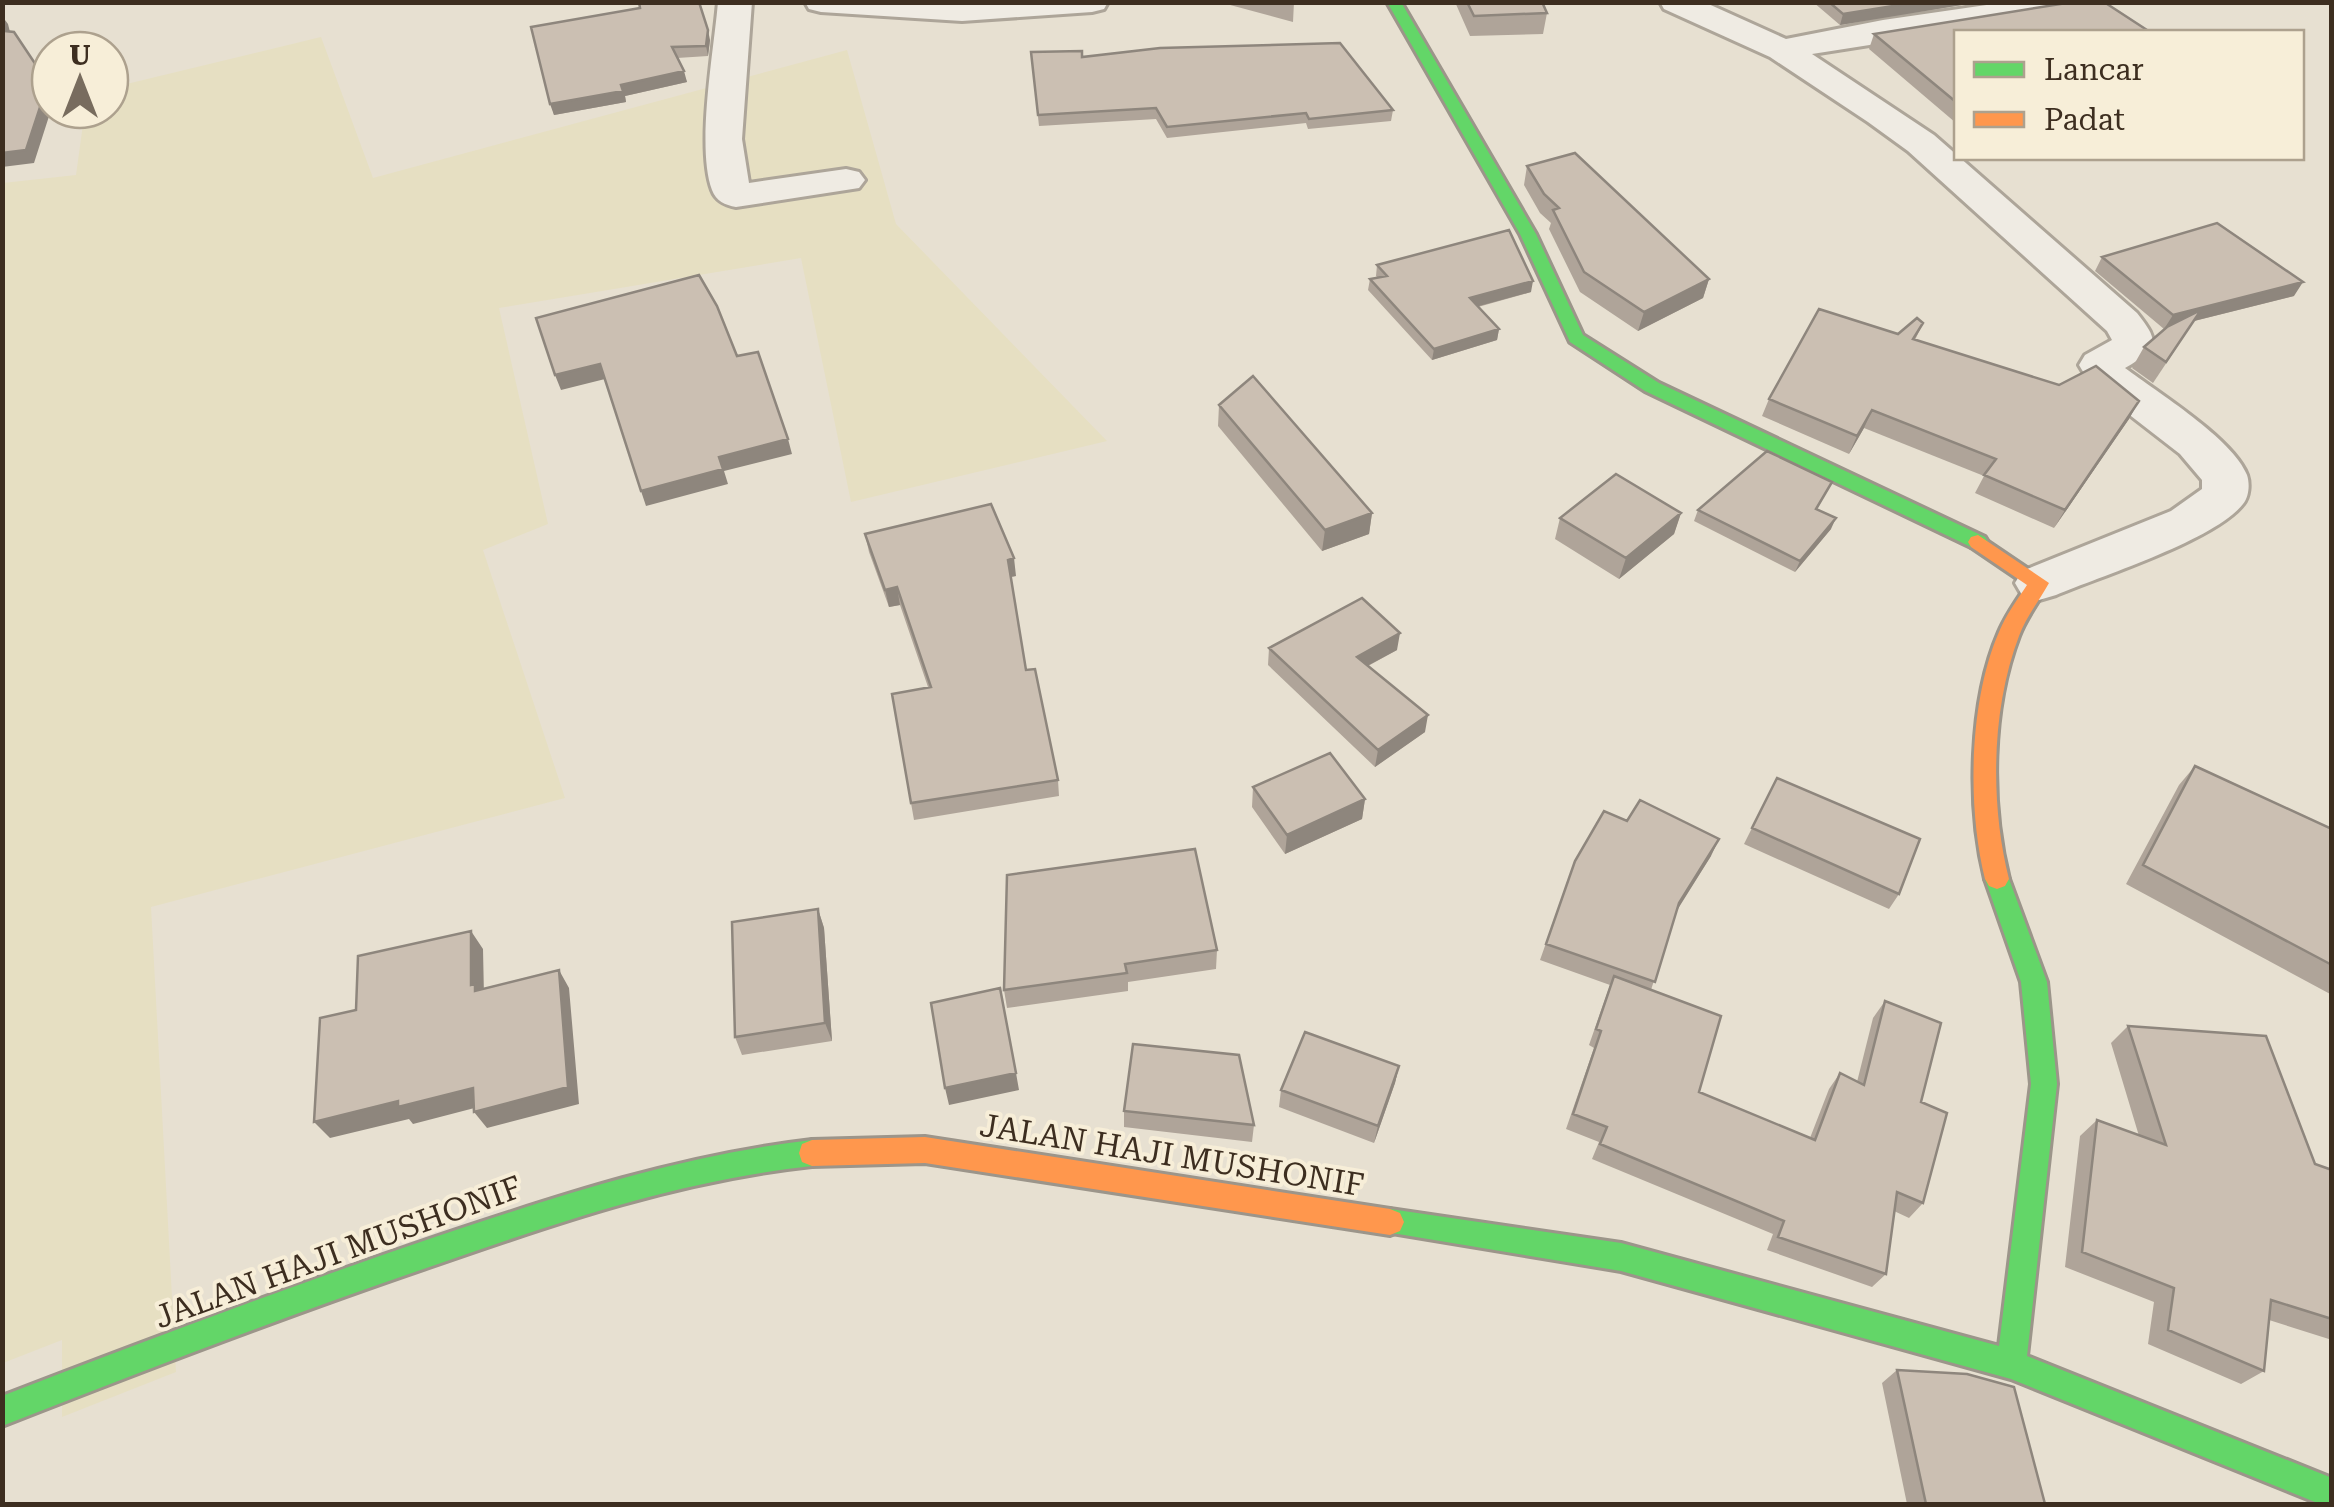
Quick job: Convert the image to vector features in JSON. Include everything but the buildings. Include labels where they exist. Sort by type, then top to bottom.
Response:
[{"type":"street","points":[[735,2],[724,138],[731,190],[736,196],[846,180]]},
{"type":"street","points":[[821,2],[962,11],[1092,2]]},
{"type":"street","points":[[1394,2],[1528,234],[1576,338],[1652,387],[1957,530],[2039,583]]},
{"type":"street","points":[[1676,2],[1782,50],[1921,143],[2122,322],[2132,335],[2133,346],[2100,365],[2106,375],[2196,443],[2225,477],[2224,496],[2187,522],[2039,583],[2007,637],[1987,732],[1988,853],[2034,982],[2044,1084],[2011,1364]]},
{"type":"street","points":[[1782,50],[1884,30],[2081,2]]},
{"type":"street","name":"JALAN HAJI MUSHONIF","points":[[2,1411],[274,1306],[554,1209],[770,1156],[863,1148],[925,1150],[1621,1256],[2011,1364],[2332,1494]]},
{"type":"shaded area","points":[[321,37],[373,178],[847,50],[896,224],[1107,441],[851,502],[801,258],[499,308],[548,524],[483,550],[565,798],[151,907],[176,1372],[62,1417],[62,1340],[3,1363],[3,183],[76,175],[82,130],[130,130],[130,83]]},
{"type":"traffic: fast","points":[[1394,2],[1528,234],[1576,338],[1652,387],[1978,542]]},
{"type":"traffic: fast","points":[[1997,879],[2034,982],[2044,1084],[2011,1364]]},
{"type":"traffic: fast","points":[[2,1411],[339,1284],[584,1201],[720,1166],[812,1153]]},
{"type":"traffic: fast","points":[[1390,1222],[1621,1257],[2011,1364],[2332,1494]]},
{"type":"traffic: slow","points":[[1978,542],[2039,583],[2008,636],[1989,722],[1987,826],[1997,879]]},
{"type":"traffic: slow","points":[[812,1153],[925,1150],[1390,1222]]}]
